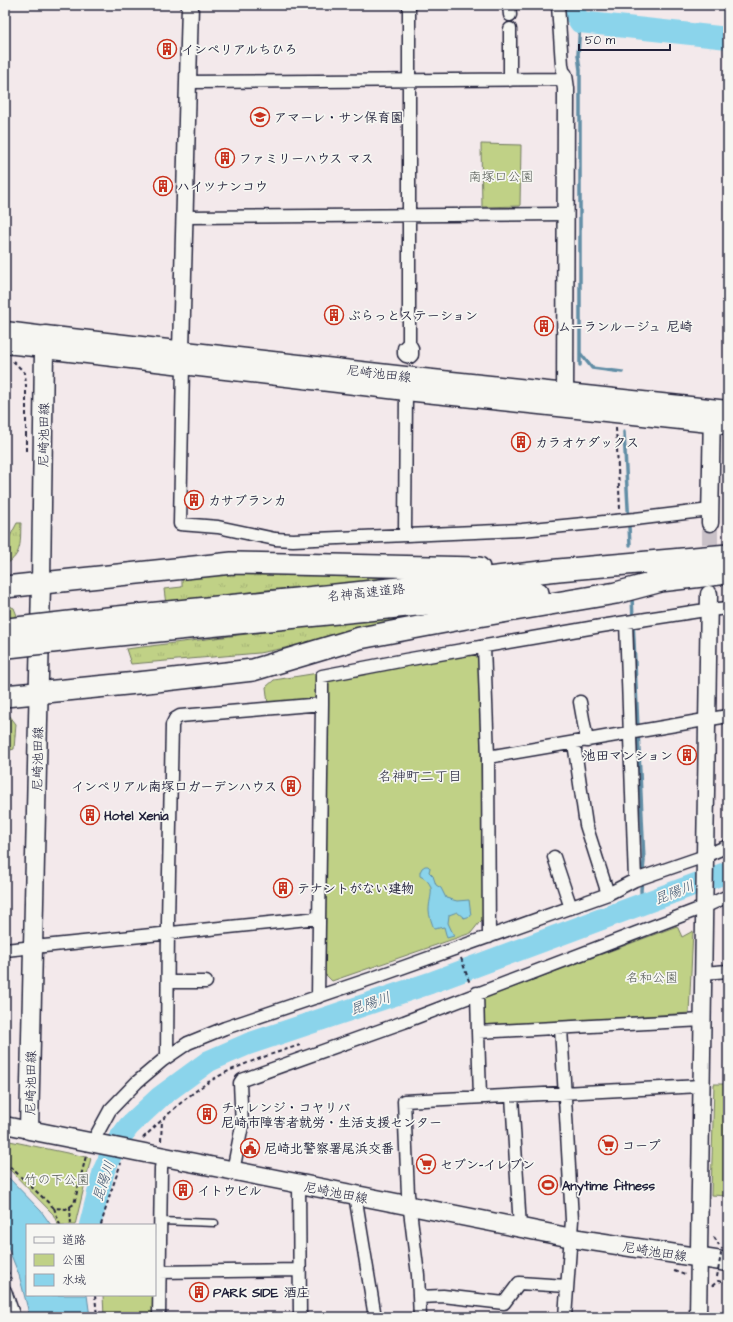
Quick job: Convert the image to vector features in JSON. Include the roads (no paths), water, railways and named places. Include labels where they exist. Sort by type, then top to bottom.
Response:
[{"type":"highway","name":"名神高速道路","points":[[7,638],[79,630],[355,593],[558,570],[728,555]]},
{"type":"highway","points":[[5,588],[232,563],[558,570]]},
{"type":"highway","name":"名神高速道路","points":[[79,630],[665,580],[728,573]]},
{"type":"highway","points":[[5,696],[253,670],[360,638],[466,618],[616,593],[665,580]]},
{"type":"main road","name":"尼崎池田線","points":[[720,417],[616,414],[565,401],[423,378],[182,357],[45,342],[29,1130],[93,1147],[129,1151],[162,1150],[233,1171],[572,1238],[699,1258],[725,1255]]},
{"type":"main road","name":"尼崎池田線","points":[[182,357],[406,390],[565,401],[720,417]]},
{"type":"street","points":[[190,5],[184,217],[180,524],[218,527],[274,539],[292,540],[522,530],[626,520],[710,516],[720,417]]},
{"type":"street","points":[[409,5],[409,343]]},
{"type":"street","points":[[558,5],[562,65],[566,89],[565,401]]},
{"type":"street","points":[[510,30],[510,80]]},
{"type":"street","points":[[188,82],[510,80],[564,77]]},
{"type":"street","points":[[184,217],[566,214]]},
{"type":"street","points":[[5,330],[45,342]]},
{"type":"street","points":[[8,352],[45,342]]},
{"type":"street","points":[[405,535],[406,390]]},
{"type":"street","points":[[698,1317],[709,594]]},
{"type":"street","points":[[318,997],[322,676],[631,621],[728,608]]},
{"type":"street","points":[[631,621],[640,879]]},
{"type":"street","points":[[484,646],[488,757],[489,938]]},
{"type":"street","points":[[580,702],[587,741]]},
{"type":"street","points":[[167,1057],[172,725],[175,719],[180,716],[322,704]]},
{"type":"street","points":[[488,757],[728,716]]},
{"type":"street","points":[[574,743],[586,824],[608,894]]},
{"type":"street","points":[[93,1147],[110,1110],[137,1082],[167,1057],[188,1043],[225,1028],[489,938],[608,894],[640,879],[705,859],[728,846]]},
{"type":"street","points":[[554,857],[571,908]]},
{"type":"street","points":[[233,1171],[242,1126],[240,1083],[242,1080],[404,1022],[474,990],[704,901],[728,896]]},
{"type":"street","points":[[5,950],[318,918]]},
{"type":"street","points":[[704,973],[728,971]]},
{"type":"street","points":[[168,982],[206,982]]},
{"type":"street","points":[[474,990],[478,1032],[480,1097]]},
{"type":"street","points":[[478,1032],[703,1020]]},
{"type":"street","points":[[561,1028],[572,1220],[572,1238],[565,1317]]},
{"type":"street","points":[[420,1317],[408,1194],[404,1101],[701,1086]]},
{"type":"street","points":[[512,1096],[520,1228]]},
{"type":"street","points":[[5,1125],[29,1130]]},
{"type":"street","points":[[159,1317],[158,1272],[162,1150]]},
{"type":"street","points":[[299,1185],[300,1317]]},
{"type":"street","points":[[355,1196],[374,1317]]},
{"type":"street","points":[[158,1272],[299,1270]]},
{"type":"street","points":[[419,1296],[443,1296],[504,1303],[519,1283],[567,1286]]},
{"type":"street","points":[[5,1291],[14,1317]]},
{"type":"lane","points":[[160,1220],[215,1223]]},
{"type":"water","points":[[425,866],[430,868],[429,872],[433,876],[436,885],[441,888],[446,898],[457,901],[469,900],[471,916],[464,918],[457,912],[449,915],[448,923],[454,936],[447,938],[444,927],[434,929],[429,912],[431,887],[426,879],[420,876],[422,868]]},
{"type":"water","points":[[5,1174],[41,1211],[50,1224],[26,1224],[26,1296],[87,1296],[90,1317],[30,1317],[19,1275],[5,1240]]},
{"type":"waterway","points":[[571,5],[580,22],[728,38]]},
{"type":"waterway","points":[[580,22],[578,55],[580,70],[580,365]]},
{"type":"waterway","points":[[580,353],[592,368],[622,372]]},
{"type":"waterway","points":[[624,432],[630,545]]},
{"type":"waterway","points":[[632,597],[644,861],[641,890],[642,904]]},
{"type":"waterway","name":"昆陽川","points":[[90,1224],[104,1170],[117,1142],[129,1126],[160,1097],[209,1061],[248,1044],[430,983],[728,872]]},
{"type":"tunnel","points":[[710,523],[710,568]]},
{"type":"place","name":"インペリアルちひろ","points":[[167,49]]},
{"type":"place","name":"アマーレ・サン保育園","points":[[260,117]]},
{"type":"place","name":"ファミリーハウス マス","points":[[225,158]]},
{"type":"place","name":"ハイツナンコウ","points":[[163,186]]},
{"type":"place","name":"ぶらっとステーション","points":[[334,315]]},
{"type":"place","name":"ムーランルージュ 尼崎","points":[[544,326]]},
{"type":"place","name":"カラオケダックス","points":[[521,442]]},
{"type":"place","name":"カサブランカ","points":[[194,500]]},
{"type":"place","name":"池田マンション","points":[[687,755]]},
{"type":"place","name":"インペリアル南塚口ガーデンハウス","points":[[291,786]]},
{"type":"place","name":"Hotel Xenia","points":[[90,815]]},
{"type":"place","name":"テナントがない建物","points":[[283,888]]},
{"type":"place","name":"チャレンジ・コヤリバ 尼崎市障害者就労・生活支援センター","points":[[207,1114]]},
{"type":"place","name":"コープ","points":[[608,1145]]},
{"type":"place","name":"尼崎北警察署尾浜交番","points":[[250,1148]]},
{"type":"place","name":"セブン-イレブン","points":[[426,1164]]},
{"type":"place","name":"Anytime fitness","points":[[548,1185]]},
{"type":"place","name":"イトウビル","points":[[183,1190]]},
{"type":"place","name":"PARK SIDE 酒庄","points":[[199,1292]]},
{"type":"district","name":"名神町二丁目","points":[[420,776]]},
{"type":"park label","name":"南塚口公園","points":[[501,176]]},
{"type":"park label","name":"名和公園","points":[[652,977]]},
{"type":"park label","name":"竹の下公園","points":[[57,1179]]}]
